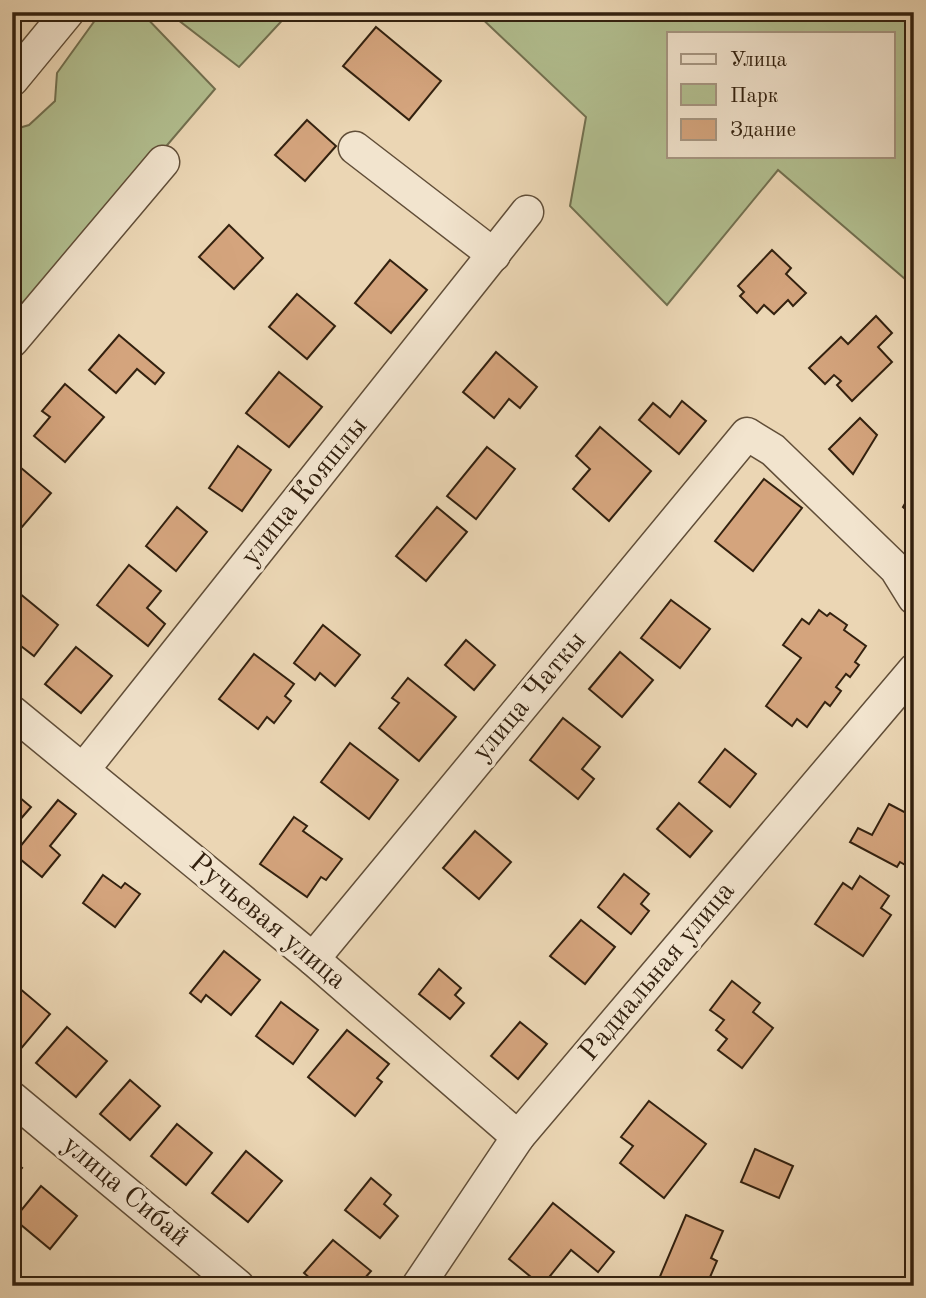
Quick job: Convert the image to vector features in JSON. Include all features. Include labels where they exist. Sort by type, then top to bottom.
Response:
[{"type":"street","points":[[12,80],[68,12]]},
{"type":"street","points":[[355,148],[494,256]]},
{"type":"street","points":[[12,341],[163,162]]},
{"type":"street","name":"улица Кояшлы","points":[[83,770],[527,212]]},
{"type":"street","name":"улица Чаткы","points":[[313,959],[747,435],[773,450],[896,569],[914,598]]},
{"type":"street","name":"Радиальная улица","points":[[418,1286],[518,1137],[914,670]]},
{"type":"street","name":"Ручьевая улица","points":[[12,712],[313,959],[518,1137]]},
{"type":"street","name":"улица Сибай","points":[[12,1098],[238,1286]]},
{"type":"green space","points":[[101,12],[141,12],[215,89],[12,327],[12,130],[29,125],[55,101],[57,73]]},
{"type":"green space","points":[[174,12],[290,12],[239,67],[173,16]]},
{"type":"green space","points":[[475,12],[914,12],[914,299],[912,285],[778,170],[667,305],[570,206],[586,117]]},
{"type":"building","points":[[376,27],[441,81],[409,120],[343,66]]},
{"type":"building","points":[[307,120],[336,146],[305,181],[275,155]]},
{"type":"building","points":[[229,225],[263,258],[234,289],[199,257]]},
{"type":"building","points":[[772,250],[791,268],[786,274],[806,293],[793,306],[788,300],[774,314],[764,305],[757,313],[740,296],[744,292],[738,286]]},
{"type":"building","points":[[390,260],[427,290],[391,333],[355,303]]},
{"type":"building","points":[[297,294],[335,326],[307,359],[269,327]]},
{"type":"building","points":[[876,316],[892,333],[878,347],[892,362],[852,401],[837,385],[841,381],[834,375],[825,384],[809,368],[841,337],[848,344]]},
{"type":"building","points":[[119,335],[164,373],[155,384],[137,369],[116,393],[89,370]]},
{"type":"building","points":[[496,352],[537,387],[520,408],[509,399],[494,418],[463,392]]},
{"type":"building","points":[[279,372],[322,407],[289,447],[246,413]]},
{"type":"building","points":[[65,384],[104,417],[65,462],[34,436],[50,417],[42,411]]},
{"type":"building","points":[[682,401],[706,421],[679,454],[639,420],[653,403],[670,417]]},
{"type":"building","points":[[860,418],[877,435],[853,474],[829,449]]},
{"type":"building","points":[[600,427],[651,471],[609,521],[573,489],[590,469],[576,456]]},
{"type":"building","points":[[238,446],[271,470],[242,511],[209,488]]},
{"type":"building","points":[[487,447],[515,469],[476,519],[447,496]]},
{"type":"building","points":[[14,462],[51,493],[16,534],[12,531]]},
{"type":"building","points":[[764,479],[802,508],[753,571],[715,541]]},
{"type":"building","points":[[914,488],[914,517],[903,507]]},
{"type":"building","points":[[177,507],[207,532],[176,571],[146,546]]},
{"type":"building","points":[[437,507],[467,532],[426,581],[396,556]]},
{"type":"building","points":[[129,565],[161,591],[147,608],[165,624],[148,646],[97,605]]},
{"type":"building","points":[[13,588],[58,625],[34,656],[17,643],[12,648]]},
{"type":"building","points":[[671,600],[710,629],[680,668],[641,638]]},
{"type":"building","points":[[819,610],[827,616],[830,613],[847,625],[844,630],[866,646],[855,662],[859,665],[850,677],[846,674],[836,687],[841,691],[830,706],[825,702],[807,727],[797,719],[792,726],[766,706],[801,658],[783,645],[802,619],[809,624]]},
{"type":"building","points":[[323,625],[360,655],[335,686],[320,673],[315,680],[294,663]]},
{"type":"building","points":[[466,640],[495,665],[474,690],[445,665]]},
{"type":"building","points":[[76,647],[112,676],[81,713],[45,684]]},
{"type":"building","points":[[620,652],[653,680],[622,717],[589,689]]},
{"type":"building","points":[[254,654],[294,684],[285,696],[291,701],[274,723],[267,717],[258,729],[219,699]]},
{"type":"building","points":[[408,678],[456,717],[419,761],[379,728],[399,703],[392,698]]},
{"type":"building","points":[[563,718],[600,747],[582,769],[594,779],[578,799],[530,760]]},
{"type":"building","points":[[350,743],[398,780],[369,819],[321,782]]},
{"type":"building","points":[[725,749],[756,774],[730,807],[699,782]]},
{"type":"building","points":[[12,791],[31,807],[12,829]]},
{"type":"building","points":[[58,800],[76,814],[50,846],[60,855],[42,877],[14,854]]},
{"type":"building","points":[[679,803],[712,831],[690,857],[657,829]]},
{"type":"building","points":[[889,804],[914,817],[914,870],[900,862],[897,867],[850,842],[858,828],[872,835]]},
{"type":"building","points":[[294,817],[307,826],[303,831],[342,859],[326,880],[321,877],[307,897],[260,864]]},
{"type":"building","points":[[475,831],[511,862],[479,899],[443,868]]},
{"type":"building","points":[[624,874],[649,894],[641,904],[649,911],[631,934],[598,907]]},
{"type":"building","points":[[103,875],[121,888],[125,883],[140,894],[115,927],[83,903]]},
{"type":"building","points":[[860,876],[889,896],[881,908],[891,915],[863,956],[815,924],[843,883],[852,889]]},
{"type":"building","points":[[581,920],[615,947],[585,984],[550,956]]},
{"type":"building","points":[[224,951],[260,980],[231,1015],[206,995],[201,1002],[190,993]]},
{"type":"building","points":[[439,969],[461,988],[455,995],[464,1003],[450,1019],[419,994]]},
{"type":"building","points":[[732,981],[760,1003],[753,1012],[773,1028],[742,1068],[718,1050],[727,1039],[716,1030],[724,1020],[710,1010]]},
{"type":"building","points":[[12,982],[50,1014],[19,1051],[12,1046]]},
{"type":"building","points":[[281,1002],[318,1030],[293,1064],[256,1036]]},
{"type":"building","points":[[520,1022],[547,1044],[518,1079],[491,1056]]},
{"type":"building","points":[[67,1027],[107,1061],[76,1097],[36,1063]]},
{"type":"building","points":[[347,1030],[389,1064],[377,1078],[382,1082],[355,1116],[308,1077]]},
{"type":"building","points":[[130,1080],[160,1106],[130,1140],[100,1114]]},
{"type":"building","points":[[649,1101],[706,1144],[664,1198],[620,1163],[633,1146],[621,1137]]},
{"type":"building","points":[[177,1124],[212,1153],[186,1185],[151,1156]]},
{"type":"building","points":[[755,1149],[793,1166],[779,1198],[741,1182]]},
{"type":"building","points":[[246,1151],[282,1181],[248,1222],[212,1193]]},
{"type":"building","points":[[12,1160],[22,1168],[12,1180]]},
{"type":"building","points":[[371,1178],[391,1195],[384,1204],[398,1216],[380,1238],[345,1210]]},
{"type":"building","points":[[41,1186],[77,1216],[50,1249],[14,1219]]},
{"type":"building","points":[[553,1203],[614,1252],[598,1272],[571,1250],[542,1286],[509,1259]]},
{"type":"building","points":[[686,1215],[723,1231],[711,1258],[717,1261],[707,1284],[701,1282],[699,1286],[656,1286]]},
{"type":"building","points":[[333,1240],[371,1271],[358,1286],[319,1286],[304,1273]]}]
